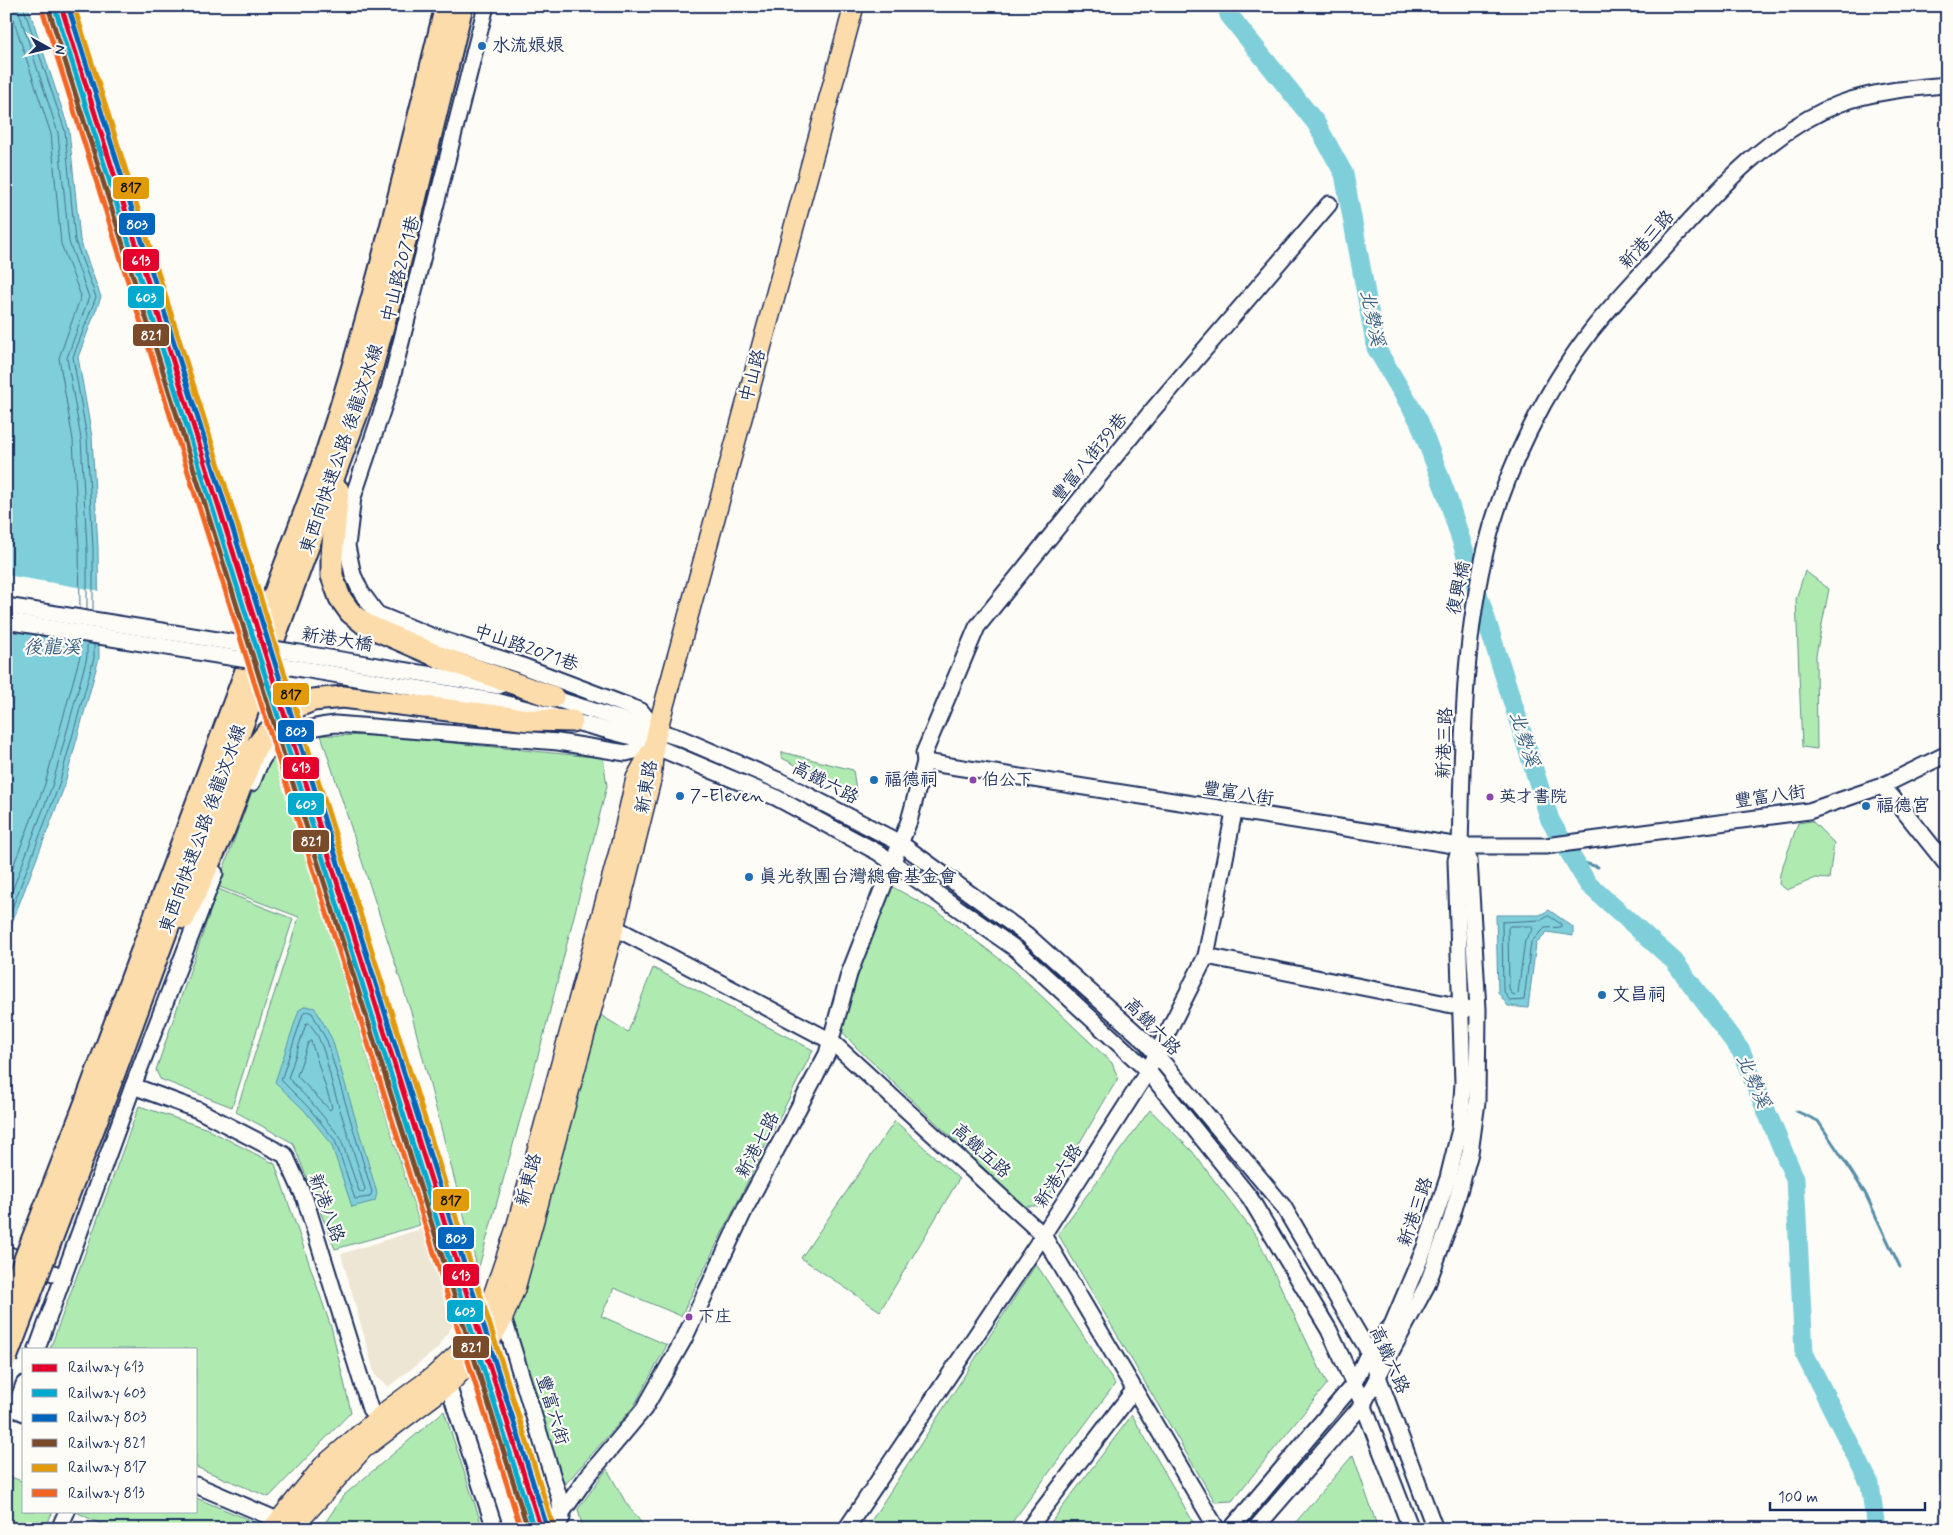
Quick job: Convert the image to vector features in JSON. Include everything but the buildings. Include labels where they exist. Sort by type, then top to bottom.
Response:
[{"type":"highway","name":"東西向快速公路 後龍汶水線","points":[[6,1358],[339,416],[374,296],[446,6]]},
{"type":"highway","name":"東西向快速公路 後龍汶水線","points":[[6,1308],[95,1102],[115,1070],[342,460],[366,389],[396,278],[462,6]]},
{"type":"highway","points":[[342,460],[332,556],[332,576],[340,598],[350,612],[366,625],[442,658],[553,697]]},
{"type":"highway","points":[[115,1070],[224,830],[255,748],[266,734],[296,707],[313,700],[343,697],[529,720],[572,721]]},
{"type":"main road","name":"中山路","points":[[656,738],[854,6]]},
{"type":"main road","name":"新東路","points":[[283,1526],[363,1448],[382,1424],[489,1343],[496,1314],[515,1289],[607,924],[651,780],[656,738]]},
{"type":"street","name":"中山路2071巷","points":[[486,6],[389,390],[353,497],[347,546],[353,575],[361,592],[376,614],[433,639],[517,664],[641,711],[656,738]]},
{"type":"street","name":"新港三路","points":[[1487,543],[1520,453],[1540,410],[1562,374],[1591,331],[1736,172],[1762,151],[1807,120],[1839,104],[1870,94],[1947,85]]},
{"type":"street","name":"豐富八街39巷","points":[[925,762],[924,753],[977,627],[1151,412],[1329,204]]},
{"type":"street","name":"復興橋","points":[[1468,640],[1487,543]]},
{"type":"street","name":"新港大橋","points":[[6,606],[305,654],[553,697],[656,738]]},
{"type":"street","name":"新港大橋","points":[[6,621],[500,702],[572,721],[656,738]]},
{"type":"street","name":"新港三路","points":[[1231,1529],[1353,1385],[1369,1352],[1392,1324],[1425,1247],[1448,1178],[1460,1129],[1463,1083],[1456,860],[1460,846],[1468,640]]},
{"type":"street","points":[[396,729],[404,708]]},
{"type":"street","points":[[37,1348],[133,1086],[239,811],[265,755],[281,740],[308,727],[335,724],[558,742],[626,753],[656,738]]},
{"type":"street","name":"高鐵六路","points":[[656,738],[782,782],[900,844],[1027,935],[1157,1054],[1283,1206],[1369,1352],[1435,1529]]},
{"type":"street","name":"高鐵六路","points":[[656,738],[775,797],[879,853],[1016,949],[1148,1072],[1250,1198],[1329,1330],[1353,1385],[1364,1404],[1411,1529]]},
{"type":"street","name":"豐富八街","points":[[925,762],[1460,846],[1546,846],[1809,811],[1882,786],[1947,754]]},
{"type":"street","name":"新港七路","points":[[534,1529],[559,1521],[587,1478],[644,1409],[684,1339],[746,1207],[827,1054],[849,974],[900,844],[925,762]]},
{"type":"street","points":[[1882,786],[1947,865]]},
{"type":"street","name":"新港六路","points":[[846,1529],[1044,1235],[1148,1072],[1206,956],[1234,812]]},
{"type":"street","name":"新港三路","points":[[1255,1529],[1364,1404],[1427,1285],[1456,1202],[1470,1153],[1477,1102],[1478,1009],[1469,859],[1460,846]]},
{"type":"street","name":"高鐵五路","points":[[607,924],[831,1041],[1044,1235],[1217,1529]]},
{"type":"street","points":[[1206,956],[1462,1008],[1478,1009]]},
{"type":"street","name":"新港八路","points":[[133,1086],[198,1110],[285,1155],[305,1198],[370,1409],[382,1424]]},
{"type":"street","points":[[7,1254],[63,1277]]},
{"type":"street","name":"豐富六街","points":[[496,1314],[506,1326],[559,1497],[559,1521],[566,1529]]},
{"type":"street","points":[[442,1380],[495,1529]]},
{"type":"street","points":[[1028,1529],[1134,1390]]},
{"type":"street","points":[[19,1411],[22,1395]]},
{"type":"street","points":[[198,1487],[283,1526]]},
{"type":"street","points":[[59,1529],[67,1512]]},
{"type":"shaded area","points":[[456,1218],[477,1287],[437,1349],[388,1387],[375,1375],[341,1254]]},
{"type":"green space","points":[[1805,571],[1829,589],[1816,655],[1817,749],[1802,747],[1796,599]]},
{"type":"green space","points":[[321,735],[383,736],[603,758],[607,786],[544,1034],[478,1270],[411,1012]]},
{"type":"green space","points":[[782,752],[853,770],[857,797],[782,758]]},
{"type":"green space","points":[[274,756],[420,1225],[335,1249],[293,1143],[236,1112],[299,917],[217,886],[251,794]]},
{"type":"green space","points":[[1812,821],[1834,843],[1829,879],[1816,878],[1787,890],[1779,884],[1780,874],[1798,823]]},
{"type":"green space","points":[[891,886],[941,914],[1014,970],[1112,1063],[1118,1078],[1042,1206],[1024,1206],[856,1047],[838,1027],[878,911]]},
{"type":"green space","points":[[218,889],[293,919],[232,1107],[160,1079],[156,1070]]},
{"type":"green space","points":[[653,968],[813,1050],[681,1316],[614,1288],[601,1316],[667,1345],[634,1406],[562,1488],[513,1321],[542,1225],[599,1014],[628,1032]]},
{"type":"green space","points":[[139,1106],[205,1128],[275,1164],[332,1330],[351,1412],[269,1497],[198,1468],[198,1348],[50,1348]]},
{"type":"green space","points":[[1150,1110],[1192,1151],[1257,1237],[1327,1384],[1232,1501],[1215,1502],[1058,1234]]},
{"type":"green space","points":[[895,1121],[959,1179],[880,1311],[801,1258]]},
{"type":"green space","points":[[1036,1264],[1115,1384],[1007,1529],[866,1529]]},
{"type":"green space","points":[[444,1411],[483,1529],[321,1529],[343,1496]]},
{"type":"green space","points":[[1132,1415],[1197,1529],[1046,1529]]},
{"type":"green space","points":[[1353,1455],[1378,1529],[1290,1529]]},
{"type":"green space","points":[[607,1469],[626,1503],[646,1529],[583,1529],[578,1509]]},
{"type":"green space","points":[[6,1475],[22,1481],[22,1512],[53,1512],[45,1529],[6,1529]]},
{"type":"green space","points":[[198,1499],[252,1521],[248,1529],[111,1529],[76,1512],[198,1512]]},
{"type":"water","name":"後龍溪","points":[[6,6],[28,6],[69,130],[80,240],[101,297],[78,357],[92,437],[98,548],[99,658],[63,790],[6,938]]},
{"type":"water","points":[[1549,910],[1573,927],[1573,936],[1547,932],[1536,943],[1528,1008],[1508,1006],[1498,992],[1496,915],[1540,915]]},
{"type":"water","points":[[306,1006],[315,1008],[332,1039],[377,1193],[375,1201],[352,1207],[331,1143],[304,1110],[275,1082],[299,1010]]},
{"type":"pier","points":[[6,575],[101,591],[101,629],[6,614]]},
{"type":"waterway","name":"北勢溪","points":[[1227,6],[1229,15],[1316,123],[1344,174],[1376,348],[1419,421],[1447,496],[1550,820],[1588,884],[1674,961],[1741,1051],[1795,1179],[1804,1353],[1870,1484],[1876,1529]]},
{"type":"waterway","points":[[1574,860],[1598,867]]},
{"type":"waterway","points":[[1796,1111],[1818,1121],[1865,1193],[1900,1267]]},
{"type":"waterway","points":[[1947,1260],[1947,1284]]},
{"type":"waterway","points":[[1947,1445],[1941,1478],[1947,1529]]},
{"type":"rail line","name":"613","points":[[61,6],[541,1529]]},
{"type":"rail line","name":"803","points":[[68,6],[547,1527]]},
{"type":"rail line","name":"817","points":[[74,6],[553,1525]]},
{"type":"rail line","name":"603","points":[[55,8],[534,1529]]},
{"type":"rail line","name":"821","points":[[49,10],[528,1529]]},
{"type":"rail line","name":"813","points":[[43,12],[521,1529]]},
{"type":"place","name":"水流娘娘","points":[[482,46]]},
{"type":"place","name":"福德祠","points":[[874,780]]},
{"type":"place","name":"伯公下","points":[[973,780]]},
{"type":"place","name":"7-Eleven","points":[[680,796]]},
{"type":"place","name":"英才書院","points":[[1490,797]]},
{"type":"place","name":"福德宮","points":[[1866,806]]},
{"type":"place","name":"真光教團台灣總會基金會","points":[[749,877]]},
{"type":"place","name":"文昌祠","points":[[1602,995]]},
{"type":"place","name":"下庄","points":[[689,1317]]}]
